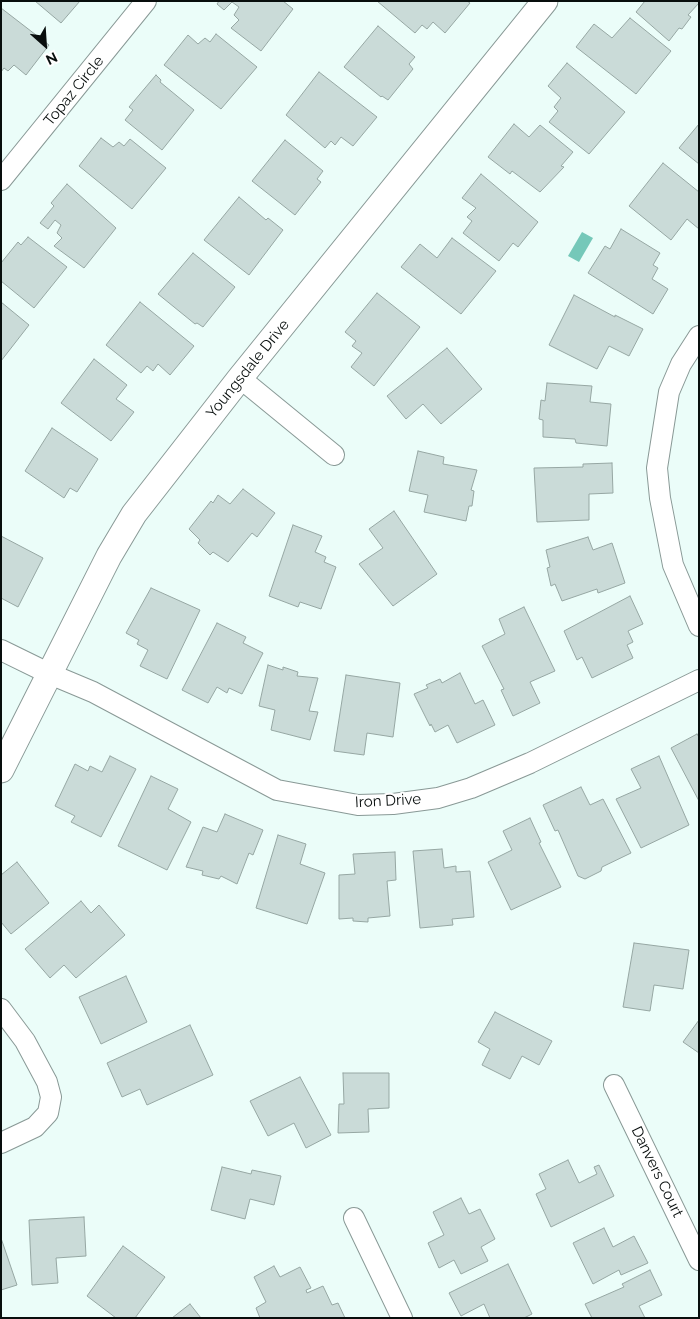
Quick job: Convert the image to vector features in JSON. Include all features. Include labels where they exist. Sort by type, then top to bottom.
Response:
[{"type":"street","name":"Topaz Circle","points":[[1,180],[146,1]]},
{"type":"street","name":"Youngsdale Drive","points":[[1,770],[109,556],[134,514],[240,378],[545,1]]},
{"type":"street","points":[[699,336],[680,364],[668,392],[657,468],[660,498],[673,565],[699,626]]},
{"type":"street","points":[[240,378],[334,455]]},
{"type":"street","name":"Iron Drive","points":[[1,650],[93,692],[277,790],[358,805],[393,804],[438,798],[470,788],[530,762],[699,680]]},
{"type":"street","points":[[1,1009],[25,1041],[47,1082],[51,1097],[48,1113],[35,1127],[1,1143]]},
{"type":"street","name":"Danvers Court","points":[[614,1085],[699,1260]]},
{"type":"street","points":[[354,1218],[402,1318]]},
{"type":"shaded area","points":[[582,232],[593,238],[579,262],[568,256]]},
{"type":"building","points":[[35,1],[80,1],[61,23]]},
{"type":"building","points":[[219,1],[283,1],[293,9],[261,51],[231,28],[239,20],[234,15],[239,7],[232,2],[224,10],[217,4]]},
{"type":"building","points":[[377,1],[467,1],[470,3],[445,33],[433,22],[427,29],[422,25],[415,33]]},
{"type":"building","points":[[645,1],[699,1],[699,3],[688,15],[691,17],[682,29],[679,28],[669,41],[636,12]]},
{"type":"building","points":[[1,8],[49,45],[26,75],[14,65],[8,71],[4,68],[1,72]]},
{"type":"building","points":[[630,18],[671,51],[636,94],[576,47],[594,24],[612,38]]},
{"type":"building","points":[[378,26],[415,57],[409,64],[413,69],[388,100],[381,97],[344,67]]},
{"type":"building","points":[[216,34],[257,67],[221,109],[164,65],[188,35],[198,44],[205,38],[210,42]]},
{"type":"building","points":[[567,63],[625,112],[589,154],[549,122],[558,111],[554,107],[561,98],[548,86]]},
{"type":"building","points":[[319,72],[377,117],[353,146],[341,137],[335,145],[331,141],[325,148],[286,115]]},
{"type":"building","points":[[156,75],[161,80],[160,82],[194,110],[162,150],[125,120],[133,110],[129,107]]},
{"type":"building","points":[[514,124],[529,137],[540,125],[573,152],[561,166],[564,167],[540,192],[512,171],[510,174],[488,157]]},
{"type":"building","points":[[699,124],[699,164],[679,148]]},
{"type":"building","points":[[101,138],[113,147],[119,142],[124,146],[130,139],[166,168],[132,209],[79,166]]},
{"type":"building","points":[[285,140],[323,171],[317,179],[321,182],[295,215],[252,181]]},
{"type":"building","points":[[663,163],[699,192],[699,229],[687,219],[671,240],[629,206]]},
{"type":"building","points":[[481,174],[538,222],[518,247],[513,243],[499,261],[463,233],[472,221],[467,217],[476,208],[462,198]]},
{"type":"building","points":[[67,184],[116,228],[84,268],[54,246],[62,238],[57,233],[61,225],[55,220],[48,229],[40,223],[54,206],[51,203]]},
{"type":"building","points":[[239,197],[266,220],[268,218],[283,230],[249,275],[204,240]]},
{"type":"building","points":[[621,229],[660,253],[653,265],[658,268],[652,279],[668,289],[653,314],[588,273],[605,246],[610,249]]},
{"type":"building","points":[[28,237],[67,267],[34,308],[1,281],[1,263],[18,242],[21,245]]},
{"type":"building","points":[[452,238],[496,271],[461,314],[401,267],[420,244],[437,258]]},
{"type":"building","points":[[193,253],[235,287],[203,327],[197,323],[195,324],[158,294]]},
{"type":"building","points":[[377,293],[420,327],[374,386],[351,367],[362,353],[352,346],[356,341],[345,332]]},
{"type":"building","points":[[574,295],[615,317],[615,315],[643,329],[629,356],[609,346],[597,369],[549,345]]},
{"type":"building","points":[[1,302],[29,325],[1,361]]},
{"type":"building","points":[[140,302],[194,346],[170,375],[158,364],[153,371],[147,366],[141,373],[106,345]]},
{"type":"building","points":[[447,348],[482,389],[441,424],[423,404],[406,419],[387,396]]},
{"type":"building","points":[[94,359],[127,385],[116,399],[134,412],[111,441],[61,403]]},
{"type":"building","points":[[547,383],[592,386],[590,402],[611,404],[607,446],[576,443],[575,439],[543,437],[543,420],[539,419],[541,400],[545,401]]},
{"type":"building","points":[[52,428],[98,459],[77,492],[70,488],[64,498],[25,471]]},
{"type":"building","points":[[418,451],[444,457],[443,464],[477,470],[471,490],[474,491],[472,506],[469,506],[466,521],[424,512],[428,495],[409,491]]},
{"type":"building","points":[[612,463],[613,493],[589,494],[589,520],[537,522],[534,468],[583,467],[583,464]]},
{"type":"building","points":[[243,489],[275,513],[257,537],[252,533],[228,562],[213,552],[210,555],[198,543],[200,540],[189,529],[218,495],[230,504]]},
{"type":"building","points":[[394,511],[437,574],[393,606],[359,564],[383,548],[369,529]]},
{"type":"building","points":[[293,525],[322,536],[315,552],[326,557],[324,562],[336,567],[321,609],[300,602],[298,607],[269,596]]},
{"type":"building","points":[[1,536],[43,558],[18,607],[1,598]]},
{"type":"building","points":[[588,537],[593,550],[612,543],[625,583],[598,593],[597,589],[562,601],[555,584],[551,586],[547,568],[550,567],[546,550]]},
{"type":"building","points":[[151,588],[200,610],[167,679],[140,666],[148,650],[137,644],[139,640],[126,633]]},
{"type":"building","points":[[630,596],[643,624],[628,631],[633,642],[627,645],[633,658],[592,678],[582,657],[577,660],[564,631]]},
{"type":"building","points":[[524,607],[555,671],[530,682],[540,703],[513,716],[501,690],[504,689],[482,646],[505,634],[499,619]]},
{"type":"building","points":[[217,623],[246,637],[243,643],[263,653],[242,694],[229,688],[227,693],[217,687],[208,703],[182,690]]},
{"type":"building","points":[[268,665],[298,672],[297,676],[318,678],[309,711],[318,712],[310,740],[271,730],[275,710],[259,706]]},
{"type":"building","points":[[460,673],[475,704],[483,700],[495,725],[457,743],[448,725],[435,732],[414,694],[428,688],[426,685],[440,679],[442,683]]},
{"type":"building","points":[[346,675],[400,683],[393,737],[367,733],[364,755],[334,751]]},
{"type":"building","points":[[697,734],[699,737],[699,801],[671,748]]},
{"type":"building","points":[[110,756],[136,769],[101,837],[71,822],[75,816],[55,806],[75,764],[88,771],[90,766],[102,772]]},
{"type":"building","points":[[659,756],[689,825],[641,848],[616,799],[641,788],[631,769]]},
{"type":"building","points":[[151,776],[178,789],[168,809],[191,822],[167,870],[118,846]]},
{"type":"building","points":[[581,787],[590,805],[603,799],[631,853],[602,867],[601,871],[585,879],[578,876],[558,830],[555,831],[543,805]]},
{"type":"building","points":[[225,814],[263,830],[253,855],[249,853],[237,884],[221,876],[219,879],[202,875],[203,871],[186,867],[203,827],[217,832]]},
{"type":"building","points":[[530,818],[541,842],[539,843],[561,887],[511,910],[488,862],[512,850],[503,831]]},
{"type":"building","points":[[278,835],[306,844],[300,864],[325,873],[307,924],[256,908]]},
{"type":"building","points":[[442,849],[444,868],[456,866],[456,872],[470,871],[474,917],[452,919],[453,925],[420,928],[413,851]]},
{"type":"building","points":[[395,852],[396,880],[387,881],[390,916],[368,918],[368,922],[353,921],[353,918],[339,919],[339,875],[355,874],[353,854]]},
{"type":"building","points":[[17,862],[49,903],[11,934],[1,922],[1,875]]},
{"type":"building","points":[[81,901],[91,913],[99,905],[125,935],[76,978],[64,965],[50,978],[25,949]]},
{"type":"building","points":[[634,943],[689,950],[683,989],[654,985],[650,1011],[623,1007]]},
{"type":"building","points":[[126,976],[147,1022],[101,1044],[79,997]]},
{"type":"building","points":[[495,1012],[552,1041],[539,1065],[522,1056],[510,1079],[482,1065],[490,1049],[478,1042]]},
{"type":"building","points":[[699,1020],[699,1053],[683,1042]]},
{"type":"building","points":[[190,1025],[213,1075],[147,1105],[140,1089],[122,1097],[107,1063]]},
{"type":"building","points":[[343,1073],[389,1073],[389,1108],[368,1109],[369,1132],[338,1133],[339,1104],[344,1104]]},
{"type":"building","points":[[300,1077],[331,1135],[306,1148],[294,1123],[268,1136],[250,1101]]},
{"type":"building","points":[[568,1160],[579,1183],[597,1174],[594,1167],[599,1165],[614,1196],[551,1227],[536,1194],[546,1189],[539,1174]]},
{"type":"building","points":[[222,1167],[251,1174],[252,1170],[281,1176],[274,1205],[250,1199],[245,1219],[211,1210]]},
{"type":"building","points":[[461,1198],[469,1214],[480,1209],[495,1239],[481,1247],[488,1261],[461,1274],[454,1260],[439,1268],[428,1243],[444,1235],[433,1212]]},
{"type":"building","points":[[84,1217],[86,1256],[56,1258],[58,1283],[32,1285],[29,1220]]},
{"type":"building","points":[[604,1228],[613,1247],[634,1236],[648,1263],[621,1275],[619,1270],[593,1284],[573,1243]]},
{"type":"building","points":[[1,1238],[17,1285],[1,1290]]},
{"type":"building","points":[[123,1246],[165,1277],[135,1318],[116,1318],[87,1296]]},
{"type":"building","points":[[508,1264],[532,1314],[524,1318],[490,1318],[484,1304],[461,1316],[449,1293]]},
{"type":"building","points":[[274,1266],[280,1277],[300,1267],[311,1288],[306,1290],[307,1293],[323,1286],[332,1305],[338,1303],[345,1318],[260,1318],[256,1308],[266,1302],[254,1277]]},
{"type":"building","points":[[650,1270],[662,1295],[639,1306],[645,1318],[592,1318],[585,1304],[624,1287],[622,1284]]},
{"type":"building","points":[[190,1304],[201,1318],[172,1318]]}]
